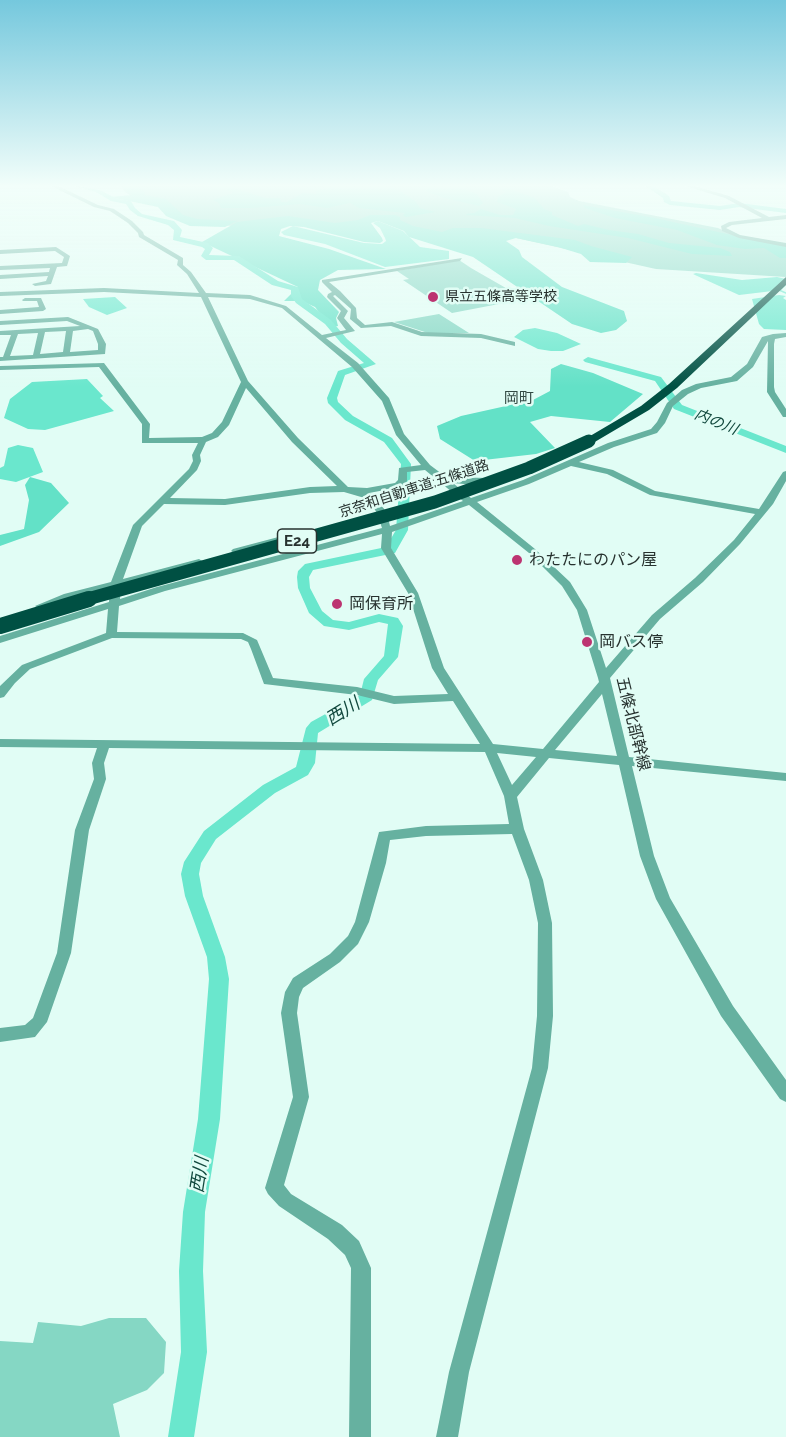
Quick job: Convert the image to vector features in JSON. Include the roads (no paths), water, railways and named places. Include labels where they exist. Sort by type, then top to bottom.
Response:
[{"type":"highway","name":"京奈和自動車道;五條道路","points":[[0,626],[157,578],[341,530],[435,502],[529,468],[589,441],[645,408],[688,373],[786,280]]},
{"type":"street","points":[[2,268],[8,260],[10,252]]},
{"type":"street","points":[[61,252],[67,256]]},
{"type":"street","points":[[169,252],[181,259],[180,265],[189,273],[203,294],[245,382],[295,440],[345,489],[371,496],[382,513],[387,530],[388,550],[413,593],[438,668],[489,748],[510,796],[517,829],[536,880],[545,923],[545,1016],[541,1058],[459,1372],[452,1434]]},
{"type":"street","points":[[0,260],[67,256]]},
{"type":"street","points":[[2,268],[64,265],[67,256]]},
{"type":"street","points":[[460,259],[324,281],[354,309],[353,319],[363,327],[392,324],[422,334],[481,336],[512,344]]},
{"type":"street","points":[[30,284],[49,283],[54,266]]},
{"type":"street","points":[[0,277],[51,274]]},
{"type":"street","points":[[0,286],[20,285]]},
{"type":"street","name":"五條北部幹線","points":[[0,294],[84,290],[250,297],[276,304],[299,317],[355,365],[386,400],[400,435],[427,467],[458,489],[471,503],[532,551],[566,584],[582,610],[604,681],[647,856],[663,899],[727,1011],[786,1094]]},
{"type":"street","points":[[321,338],[351,331],[340,318],[345,311],[330,297],[338,292]]},
{"type":"street","points":[[0,301],[39,299],[43,309],[0,312]]},
{"type":"street","points":[[0,323],[68,319],[96,330],[102,344],[102,352],[3,359],[15,332]]},
{"type":"street","points":[[0,333],[89,328]]},
{"type":"street","points":[[66,355],[70,329]]},
{"type":"street","points":[[36,357],[42,330]]},
{"type":"street","points":[[0,640],[113,603],[387,530],[471,503],[611,445],[654,431],[662,423],[668,410],[685,392],[699,386],[728,381],[737,377],[750,365],[769,340],[786,334]]},
{"type":"street","points":[[769,340],[771,393],[786,415]]},
{"type":"street","points":[[0,368],[101,365],[146,424],[145,441],[202,440],[221,430],[245,382]]},
{"type":"street","points":[[111,635],[116,583],[138,525],[142,518],[193,470],[202,440]]},
{"type":"street","points":[[445,479],[482,482],[513,468],[554,461],[610,472],[653,493],[762,512]]},
{"type":"street","points":[[162,501],[225,502],[277,494],[345,489],[366,491],[398,485],[403,481],[402,470],[427,467]]},
{"type":"street","points":[[510,796],[656,617],[699,580],[762,512],[786,474]]},
{"type":"street","points":[[0,619],[68,596],[382,513],[458,489]]},
{"type":"street","points":[[424,499],[441,503],[471,503]]},
{"type":"street","points":[[0,694],[10,680],[26,668],[111,635],[243,636],[252,640],[257,649],[268,681],[357,691],[394,699],[455,697]]},
{"type":"street","points":[[0,743],[489,748],[624,763],[786,777]]},
{"type":"street","points":[[0,1035],[30,1032],[39,1022],[64,952],[82,830],[100,779],[98,764],[104,744]]},
{"type":"street","points":[[360,1437],[361,1268],[352,1248],[335,1232],[285,1200],[274,1188],[301,1097],[289,1013],[291,997],[298,983],[335,958],[352,940],[362,922],[379,863],[384,836],[436,831],[517,829]]},
{"type":"waterway","name":"西川","points":[[181,1437],[194,1352],[191,1271],[194,1212],[209,1119],[219,979],[216,957],[194,896],[190,874],[193,862],[210,835],[269,789],[302,771],[307,763],[311,732],[316,726],[367,697],[371,679],[391,657],[396,626],[393,621],[379,618],[349,626],[329,623],[316,613],[304,588],[303,577],[304,571],[309,567],[391,550],[402,530],[406,464],[388,440],[349,418],[333,403],[332,398],[341,373],[371,364],[344,341],[328,322],[299,301],[295,296],[295,289],[275,283],[236,258],[209,258],[205,256],[207,252]]},
{"type":"waterway","points":[[779,290],[786,293]]},
{"type":"waterway","name":"内の川","points":[[588,360],[658,379],[678,407],[786,450]]},
{"type":"place","name":"県立五條高等学校","points":[[433,297]]},
{"type":"place","name":"わたたにのパン屋","points":[[517,560]]},
{"type":"place","name":"岡保育所","points":[[337,604]]},
{"type":"place","name":"岡バス停","points":[[587,642]]},
{"type":"district","name":"岡町","points":[[519,398]]}]
